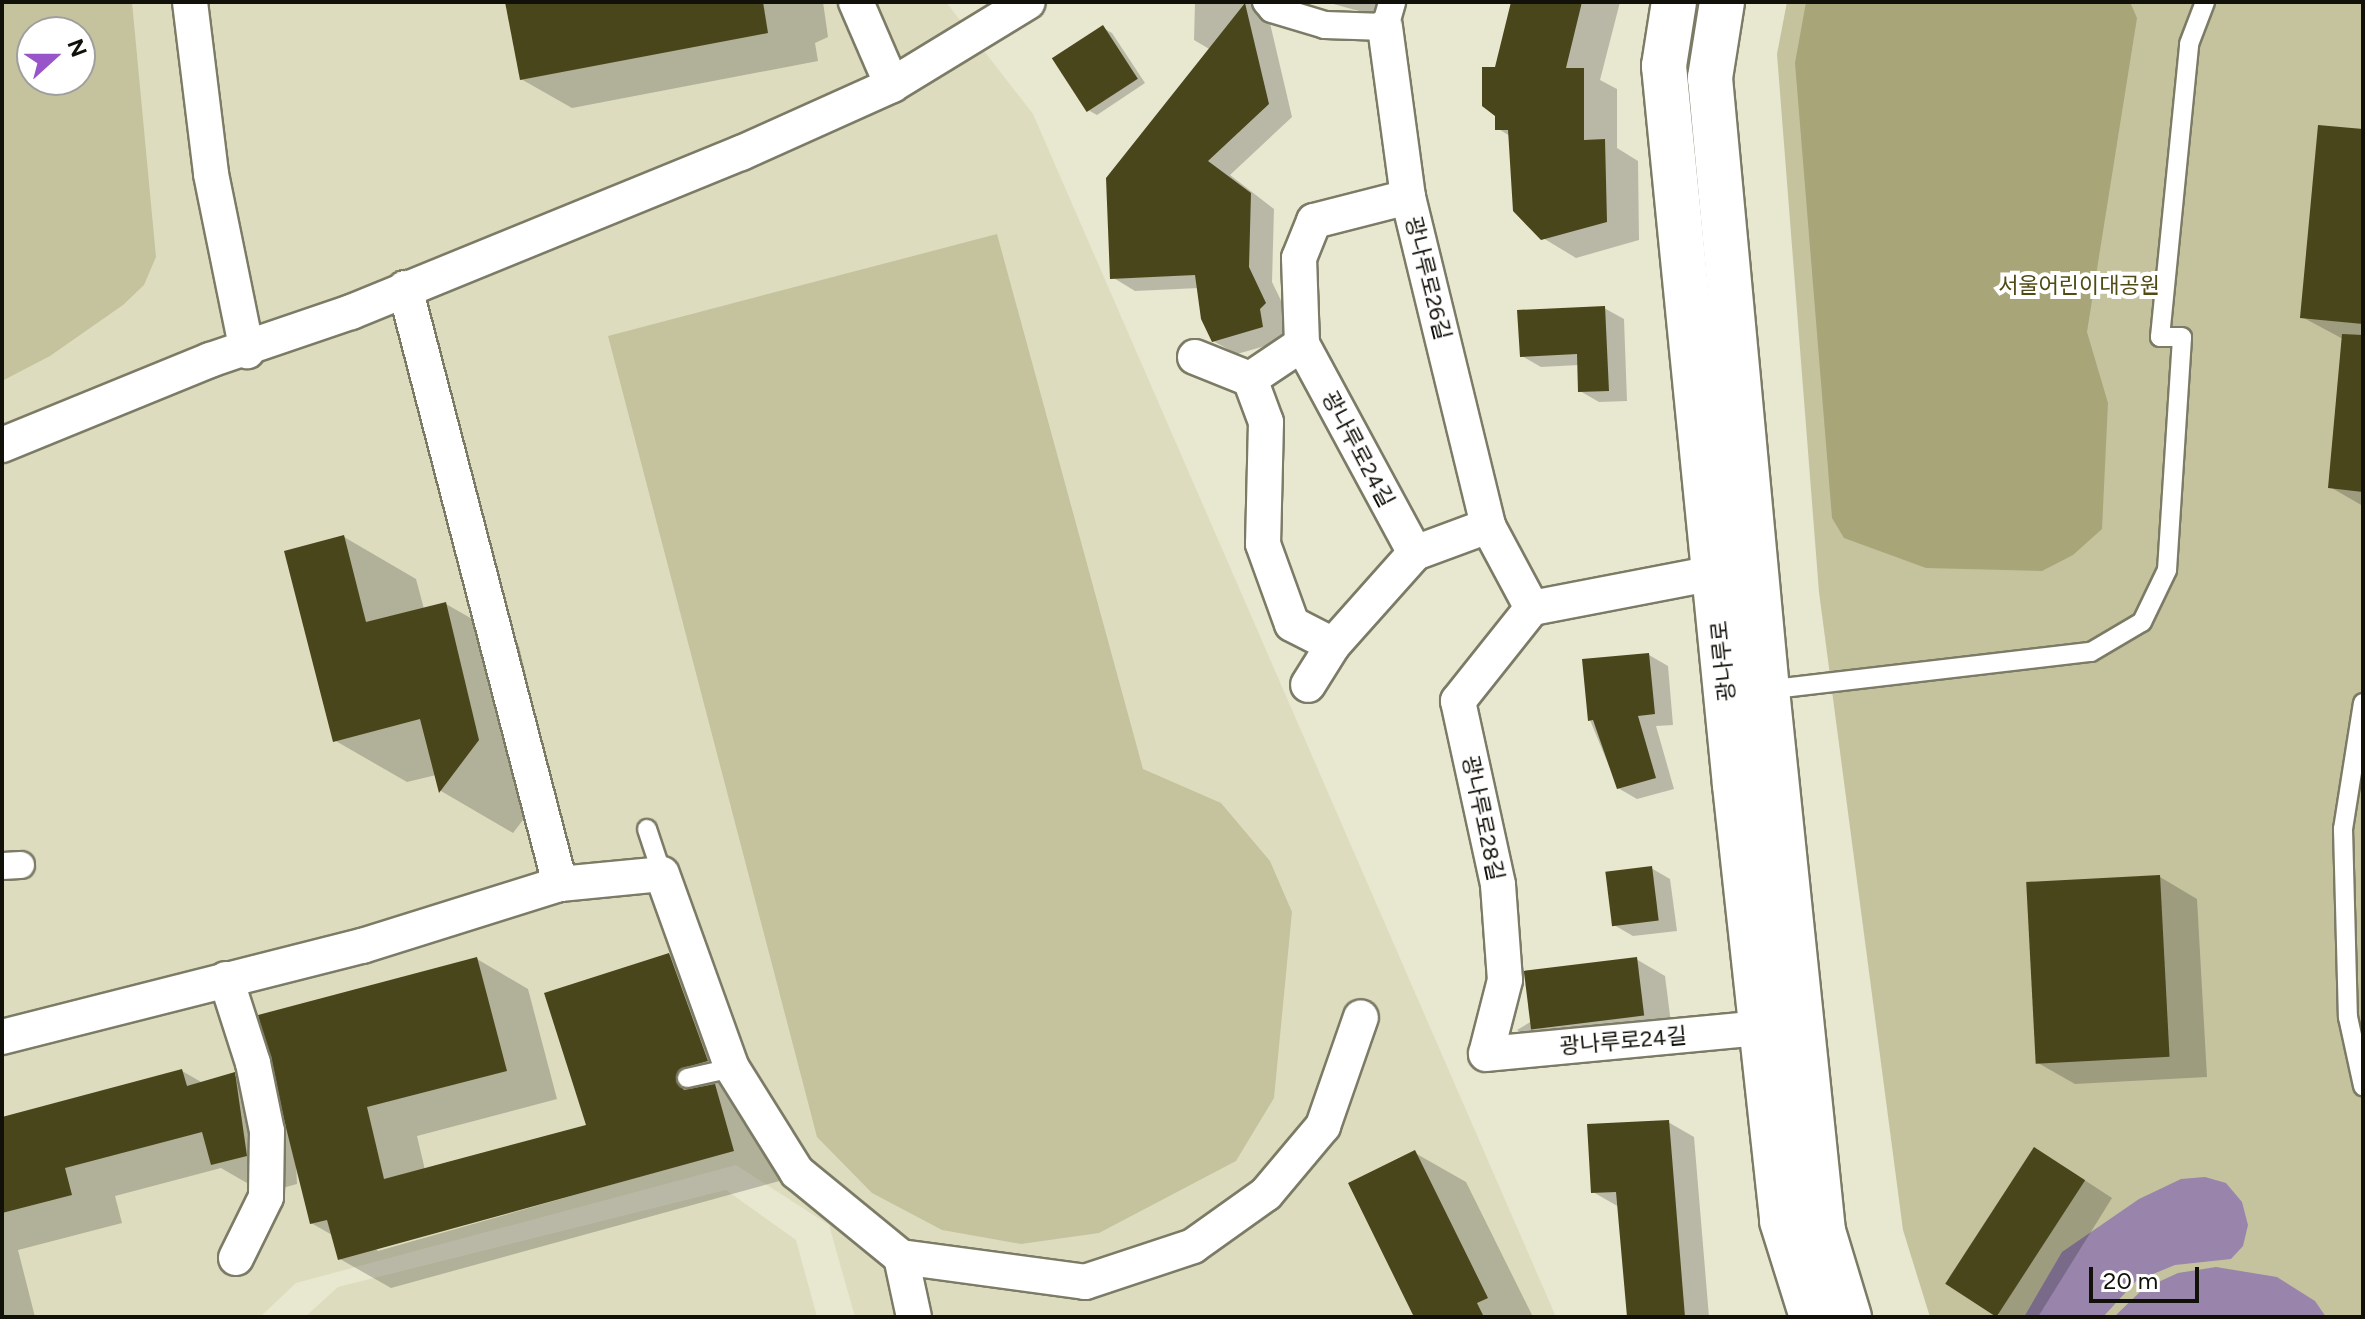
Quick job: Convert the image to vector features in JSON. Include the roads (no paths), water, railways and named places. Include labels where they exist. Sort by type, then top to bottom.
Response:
[{"type":"main road","name":"광나루로","points":[[1674,2],[1664,66],[1713,573],[1747,692],[1823,1231],[1849,1317]]},
{"type":"main road","name":"광나루로","points":[[1722,2],[1710,78],[1747,692],[1761,1028],[1782,1221],[1812,1317]]},
{"type":"street","points":[[190,2],[211,174],[247,351]]},
{"type":"street","points":[[856,2],[892,85]]},
{"type":"street","points":[[2,445],[210,360],[247,351],[714,164],[892,85],[1028,2]]},
{"type":"street","points":[[1266,2],[1272,9],[1325,25],[1389,14]]},
{"type":"street","name":"광나루로26길","points":[[1389,14],[1408,197],[1488,526],[1532,608]]},
{"type":"street","name":"광나루로24길","points":[[1408,197],[1314,221],[1299,258],[1302,344],[1415,553]]},
{"type":"street","points":[[405,288],[560,884]]},
{"type":"street","points":[[1250,379],[1302,344]]},
{"type":"street","points":[[1195,357],[1250,379],[1266,422],[1263,544],[1292,624],[1333,645]]},
{"type":"street","points":[[1308,685],[1333,645],[1415,553],[1488,526]]},
{"type":"street","points":[[1532,608],[1713,573]]},
{"type":"street","name":"광나루로28길","points":[[1486,1054],[1505,980],[1499,901],[1458,701],[1532,608]]},
{"type":"street","points":[[2,1037],[362,946],[560,884],[662,874],[732,1068],[797,1172],[901,1257],[1085,1282],[1193,1246],[1266,1194],[1323,1126],[1361,1017]]},
{"type":"street","points":[[226,979],[276,1130],[266,1197],[236,1258]]},
{"type":"street","name":"광나루로24길","points":[[1486,1054],[1761,1028]]},
{"type":"street","points":[[901,1257],[914,1317]]},
{"type":"lane","points":[[1747,692],[2091,652],[2142,622],[2167,570],[2182,337],[2160,337],[2189,44],[2205,2]]},
{"type":"lane","points":[[2363,703],[2343,829],[2348,1017],[2363,1086]]},
{"type":"lane","points":[[647,829],[662,874]]},
{"type":"lane","points":[[687,1078],[732,1068]]},
{"type":"park label","name":"서울어린이대공원","points":[[2079,286]]}]
